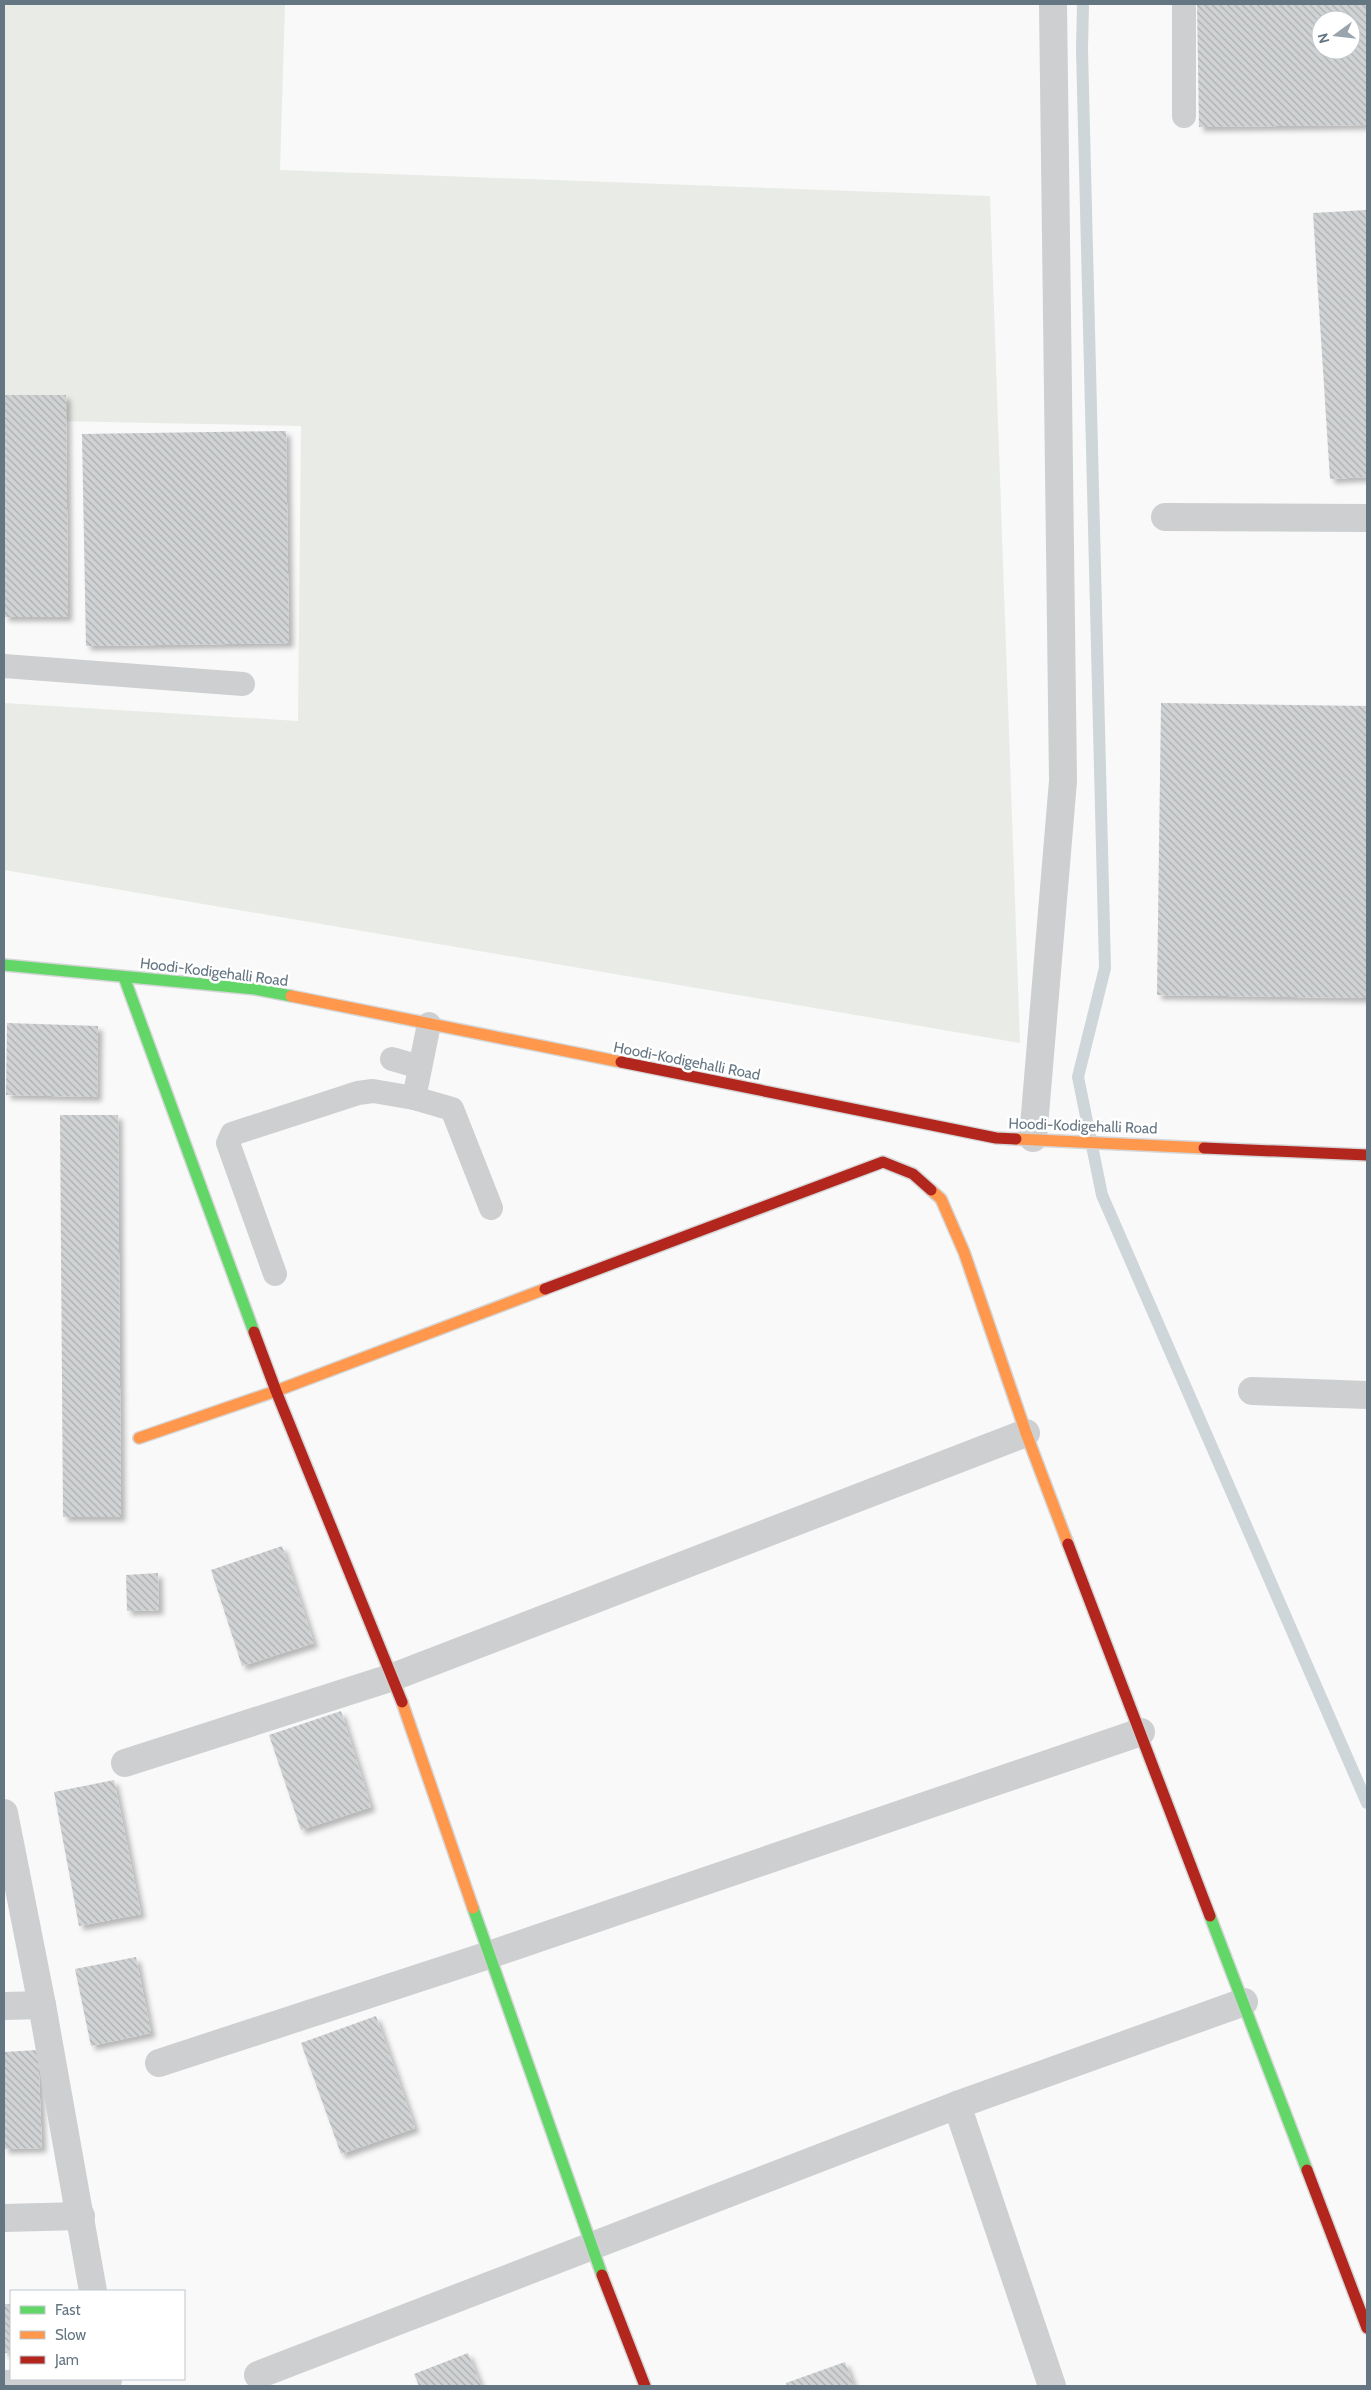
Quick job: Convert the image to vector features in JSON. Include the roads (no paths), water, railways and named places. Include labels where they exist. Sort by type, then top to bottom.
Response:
[{"type":"street","points":[[1033,1138],[1063,781],[1053,4]]},
{"type":"street","points":[[1164,517],[1367,518]]},
{"type":"street","name":"Hoodi-Kodigehalli Road","points":[[4,965],[255,989],[996,1138],[1033,1138],[1367,1155]]},
{"type":"street","points":[[124,977],[276,1391],[393,1677],[591,2245],[645,2386]]},
{"type":"street","points":[[139,1438],[276,1391],[883,1162],[913,1174],[941,1199],[964,1252],[1026,1433],[1367,2328]]},
{"type":"street","points":[[1252,1391],[1367,1395]]},
{"type":"street","points":[[125,1763],[393,1677],[1026,1433]]},
{"type":"street","points":[[159,2064],[1141,1732]]},
{"type":"street","points":[[4,1812],[42,2005],[93,2290]]},
{"type":"street","points":[[258,2375],[957,2105],[1244,2002]]},
{"type":"street","points":[[4,2006],[42,2005]]},
{"type":"street","points":[[957,2105],[1052,2386]]},
{"type":"street","points":[[4,2218],[81,2216]]},
{"type":"street","points":[[4,2384],[108,2382]]},
{"type":"lane","points":[[1184,4],[1184,116]]},
{"type":"lane","points":[[4,666],[244,684]]},
{"type":"lane","points":[[414,1098],[429,1024]]},
{"type":"lane","points":[[392,1059],[420,1068]]},
{"type":"lane","points":[[275,1274],[228,1143],[229,1138],[232,1134],[358,1093],[372,1090],[414,1098],[452,1109],[491,1208]]},
{"type":"waterway","points":[[1083,4],[1082,49],[1105,968],[1078,1077],[1102,1195],[1367,1803]]}]
